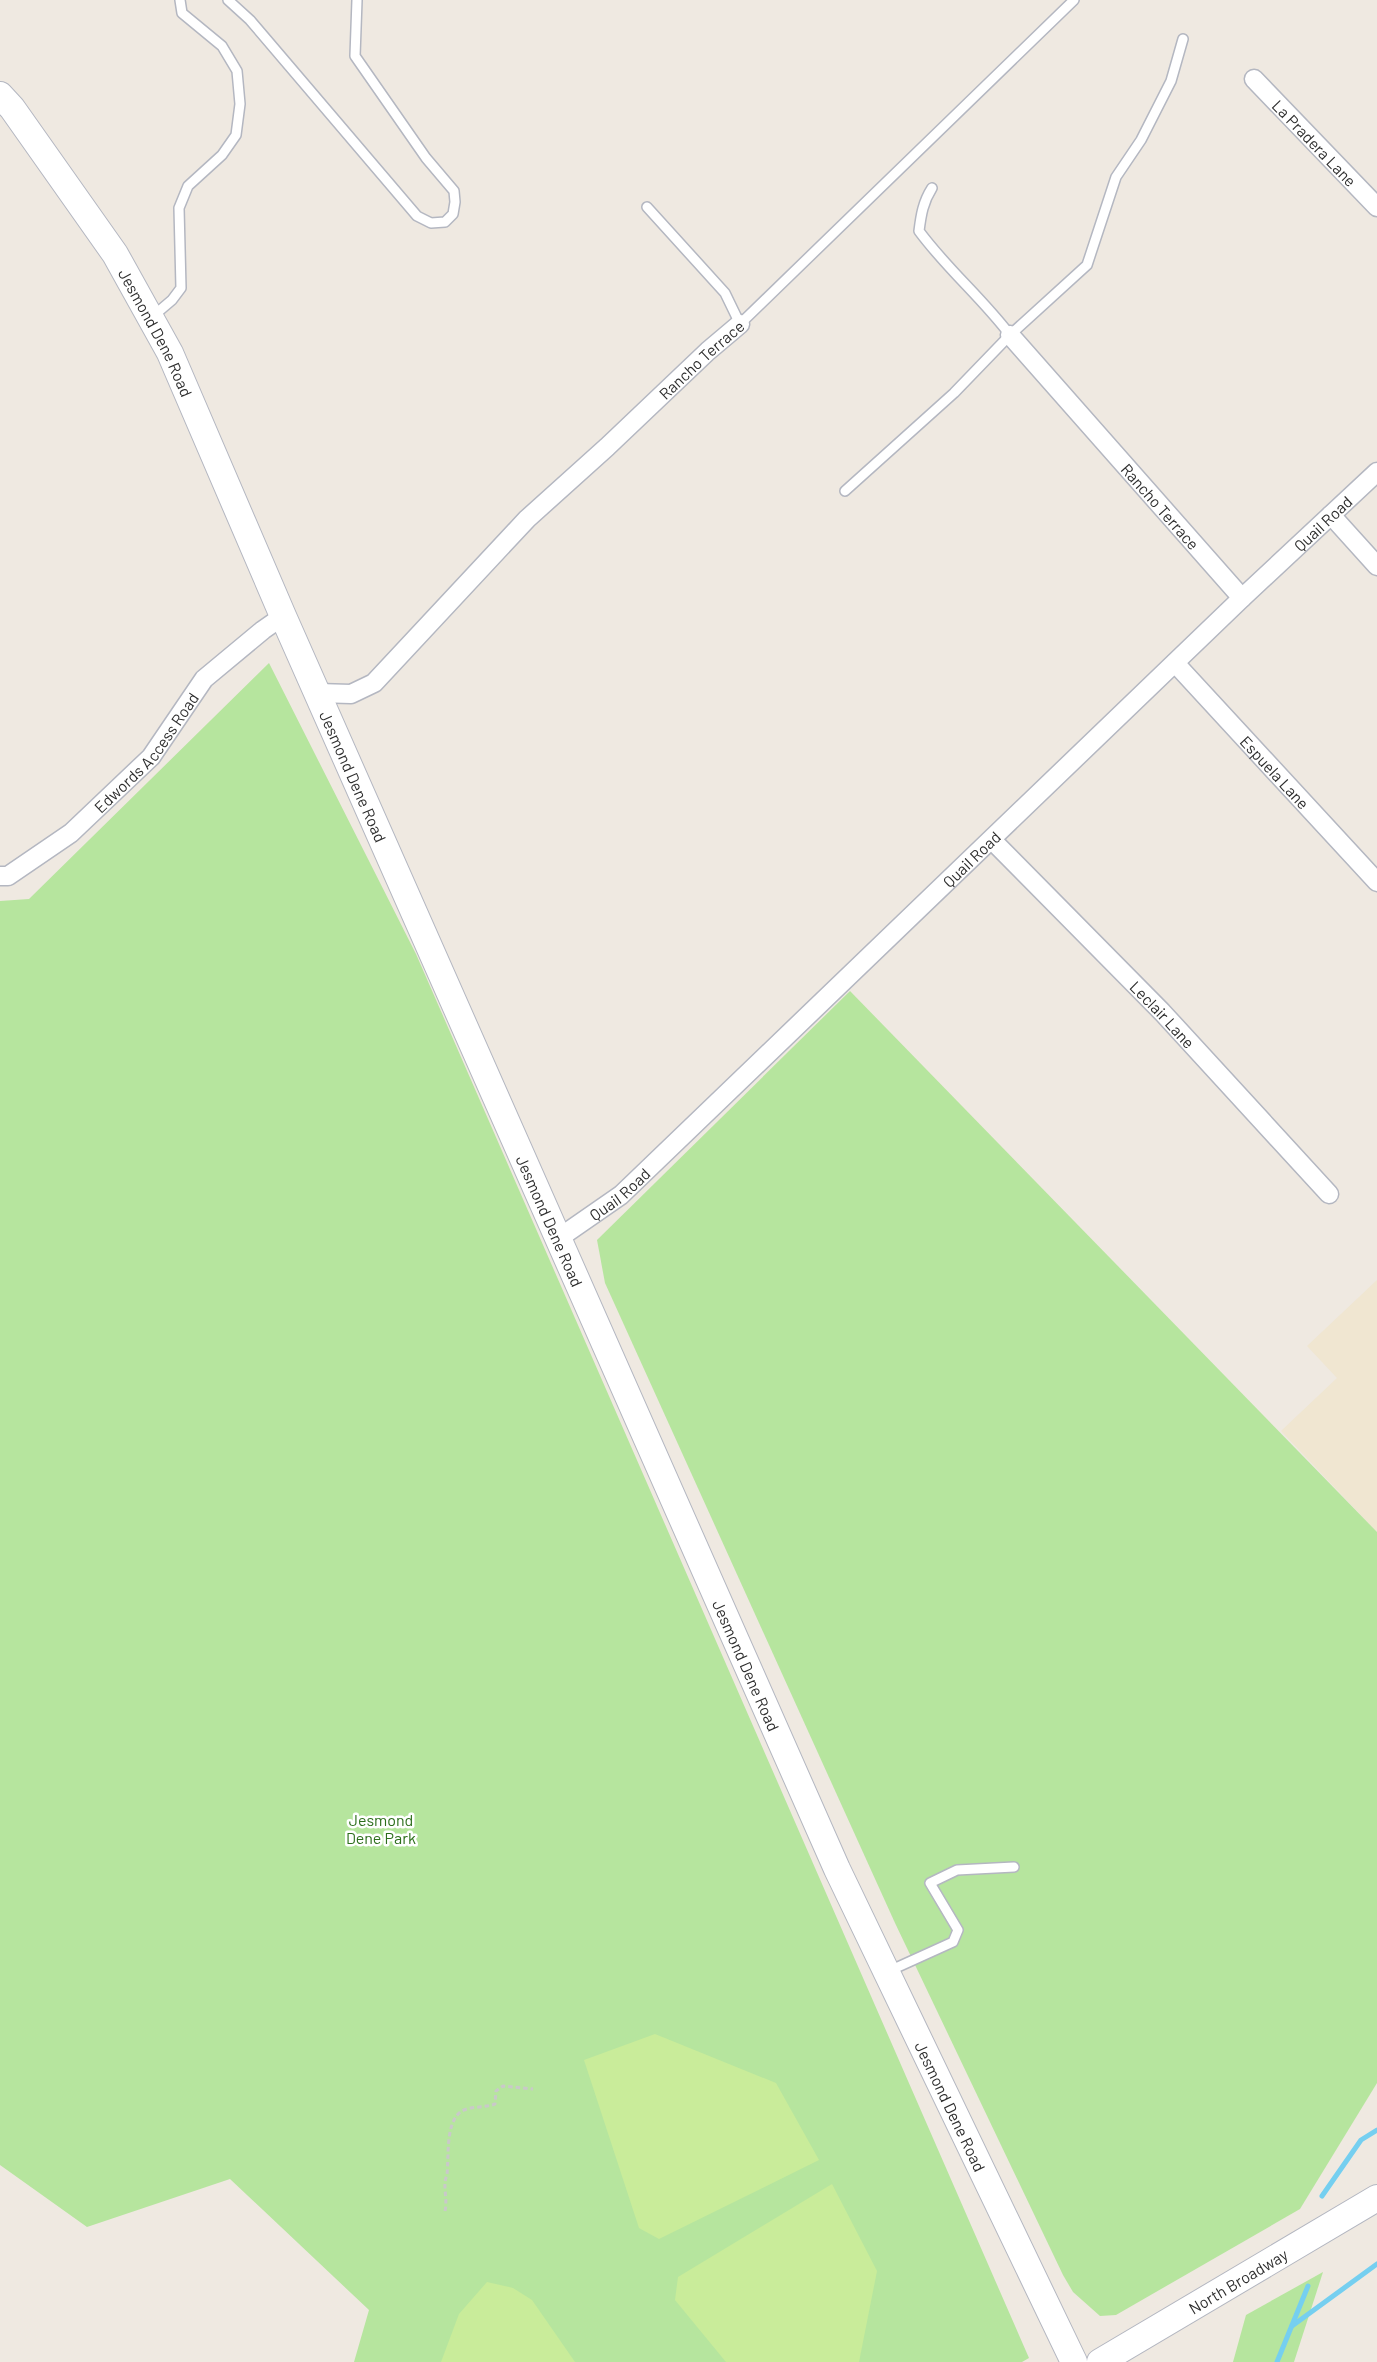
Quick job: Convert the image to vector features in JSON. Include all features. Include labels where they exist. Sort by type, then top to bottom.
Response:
[{"type":"street","name":"La Pradera Lane","points":[[1254,79],[1377,207]]},
{"type":"street","name":"Jesmond Dene Road","points":[[0,95],[12,108],[115,254],[170,353],[283,616],[560,1238],[837,1869],[1074,2362]]},
{"type":"street","name":"Rancho Terrace","points":[[318,693],[351,694],[374,683],[526,519],[740,324]]},
{"type":"street","name":"Rancho Terrace","points":[[1010,335],[1242,598]]},
{"type":"street","name":"Quail Road","points":[[560,1238],[621,1195],[1242,598],[1377,472]]},
{"type":"street","points":[[1331,516],[1377,566]]},
{"type":"street","name":"Edwords Access Road","points":[[0,876],[8,876],[71,833],[151,757],[204,679],[283,616]]},
{"type":"street","name":"Espuela Lane","points":[[1175,663],[1377,882]]},
{"type":"street","name":"Leclair Lane","points":[[992,840],[1162,1012],[1329,1194]]},
{"type":"street","name":"North Broadway","points":[[1100,2362],[1377,2198]]},
{"type":"lane","points":[[150,318],[172,300],[181,288],[179,208],[188,186],[222,155],[236,135],[240,104],[237,71],[222,46],[182,14],[180,0]]},
{"type":"lane","points":[[228,0],[250,20],[417,216],[431,224],[445,222],[453,214],[454,191],[426,158],[355,56],[357,0]]},
{"type":"lane","name":"Rancho Terrace","points":[[740,324],[1074,0]]},
{"type":"lane","points":[[845,491],[954,393],[1010,335],[1087,265],[1116,177],[1141,140],[1171,81],[1183,39]]},
{"type":"lane","name":"Rancho Terrace","points":[[932,188],[921,212],[920,231],[938,256],[996,316],[1010,335]]},
{"type":"lane","points":[[648,207],[725,293],[740,324]]},
{"type":"lane","points":[[887,1972],[953,1942],[958,1930],[930,1883],[957,1869],[1014,1867]]},
{"type":"path","points":[[445,2211],[447,2201],[445,2180],[454,2118],[470,2108],[484,2108],[495,2104],[496,2091],[503,2086],[533,2089]]},
{"type":"shaded area","points":[[1377,1280],[1377,1532],[1281,1431],[1337,1378],[1307,1346]]},
{"type":"green space","name":"Jesmond Dene Park","points":[[269,663],[416,954],[1029,2358],[1022,2362],[354,2362],[369,2310],[230,2179],[87,2227],[0,2165],[0,901],[29,899]]},
{"type":"green space","points":[[850,991],[1377,1532],[1377,2083],[1300,2209],[1116,2315],[1100,2316],[1073,2292],[1063,2275],[895,1923],[605,1283],[597,1240]]},
{"type":"green space","points":[[655,2034],[776,2083],[819,2160],[659,2239],[639,2228],[584,2060]]},
{"type":"green space","points":[[832,2184],[877,2271],[859,2362],[726,2362],[675,2300],[678,2277]]},
{"type":"green space","points":[[1323,2272],[1294,2362],[1233,2362],[1246,2315]]},
{"type":"green space","points":[[487,2282],[513,2288],[532,2300],[575,2362],[441,2362],[459,2314]]},
{"type":"waterway","points":[[1322,2196],[1361,2140],[1377,2130]]},
{"type":"waterway","points":[[1292,2326],[1377,2264]]},
{"type":"waterway","points":[[1277,2362],[1308,2286]]}]
